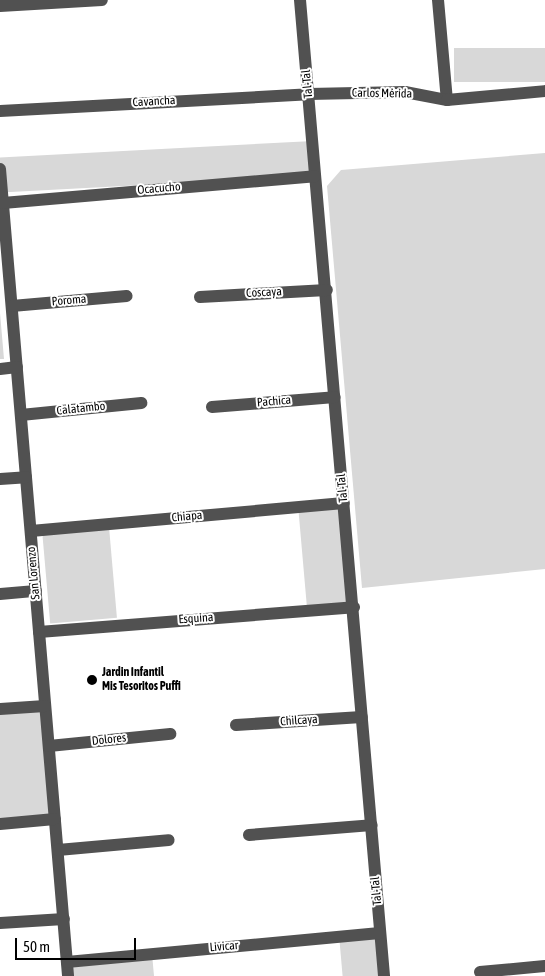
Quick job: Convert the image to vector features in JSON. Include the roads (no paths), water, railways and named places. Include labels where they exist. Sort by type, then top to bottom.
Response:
[{"type":"street","points":[[0,6],[102,0]]},
{"type":"street","name":"Tal-Tal","points":[[300,0],[327,290],[384,976]]},
{"type":"street","points":[[438,0],[447,100]]},
{"type":"street","name":"Carlos Mérida","points":[[309,94],[405,92],[447,100],[545,90]]},
{"type":"street","name":"Cavancha","points":[[0,111],[309,94]]},
{"type":"street","name":"San Lorenzo","points":[[0,169],[3,203],[4,264],[12,306],[68,976]]},
{"type":"street","name":"Ocacucho","points":[[3,203],[315,176]]},
{"type":"street","name":"Coscaya","points":[[200,296],[327,290]]},
{"type":"street","name":"Poroma","points":[[12,306],[127,296]]},
{"type":"street","points":[[0,369],[17,367]]},
{"type":"street","name":"Pachica","points":[[212,406],[335,396]]},
{"type":"street","name":"Calatambo","points":[[21,415],[140,403]]},
{"type":"street","points":[[0,479],[26,477]]},
{"type":"street","name":"Chiapa","points":[[31,531],[344,503]]},
{"type":"street","points":[[0,594],[36,591]]},
{"type":"street","name":"Esquina","points":[[39,632],[354,607]]},
{"type":"street","points":[[0,709],[45,706]]},
{"type":"street","name":"Chilcaya","points":[[236,725],[362,717]]},
{"type":"street","name":"Dolores","points":[[49,746],[170,734]]},
{"type":"street","points":[[0,824],[55,820]]},
{"type":"street","points":[[249,835],[372,825]]},
{"type":"street","points":[[58,850],[169,840]]},
{"type":"street","points":[[0,923],[64,919]]},
{"type":"street","name":"Livicar","points":[[67,962],[380,933]]},
{"type":"street","points":[[480,972],[545,966]]},
{"type":"place","name":"Jardin Infantil Mis Tesoritos Puffi","points":[[92,680]]}]
